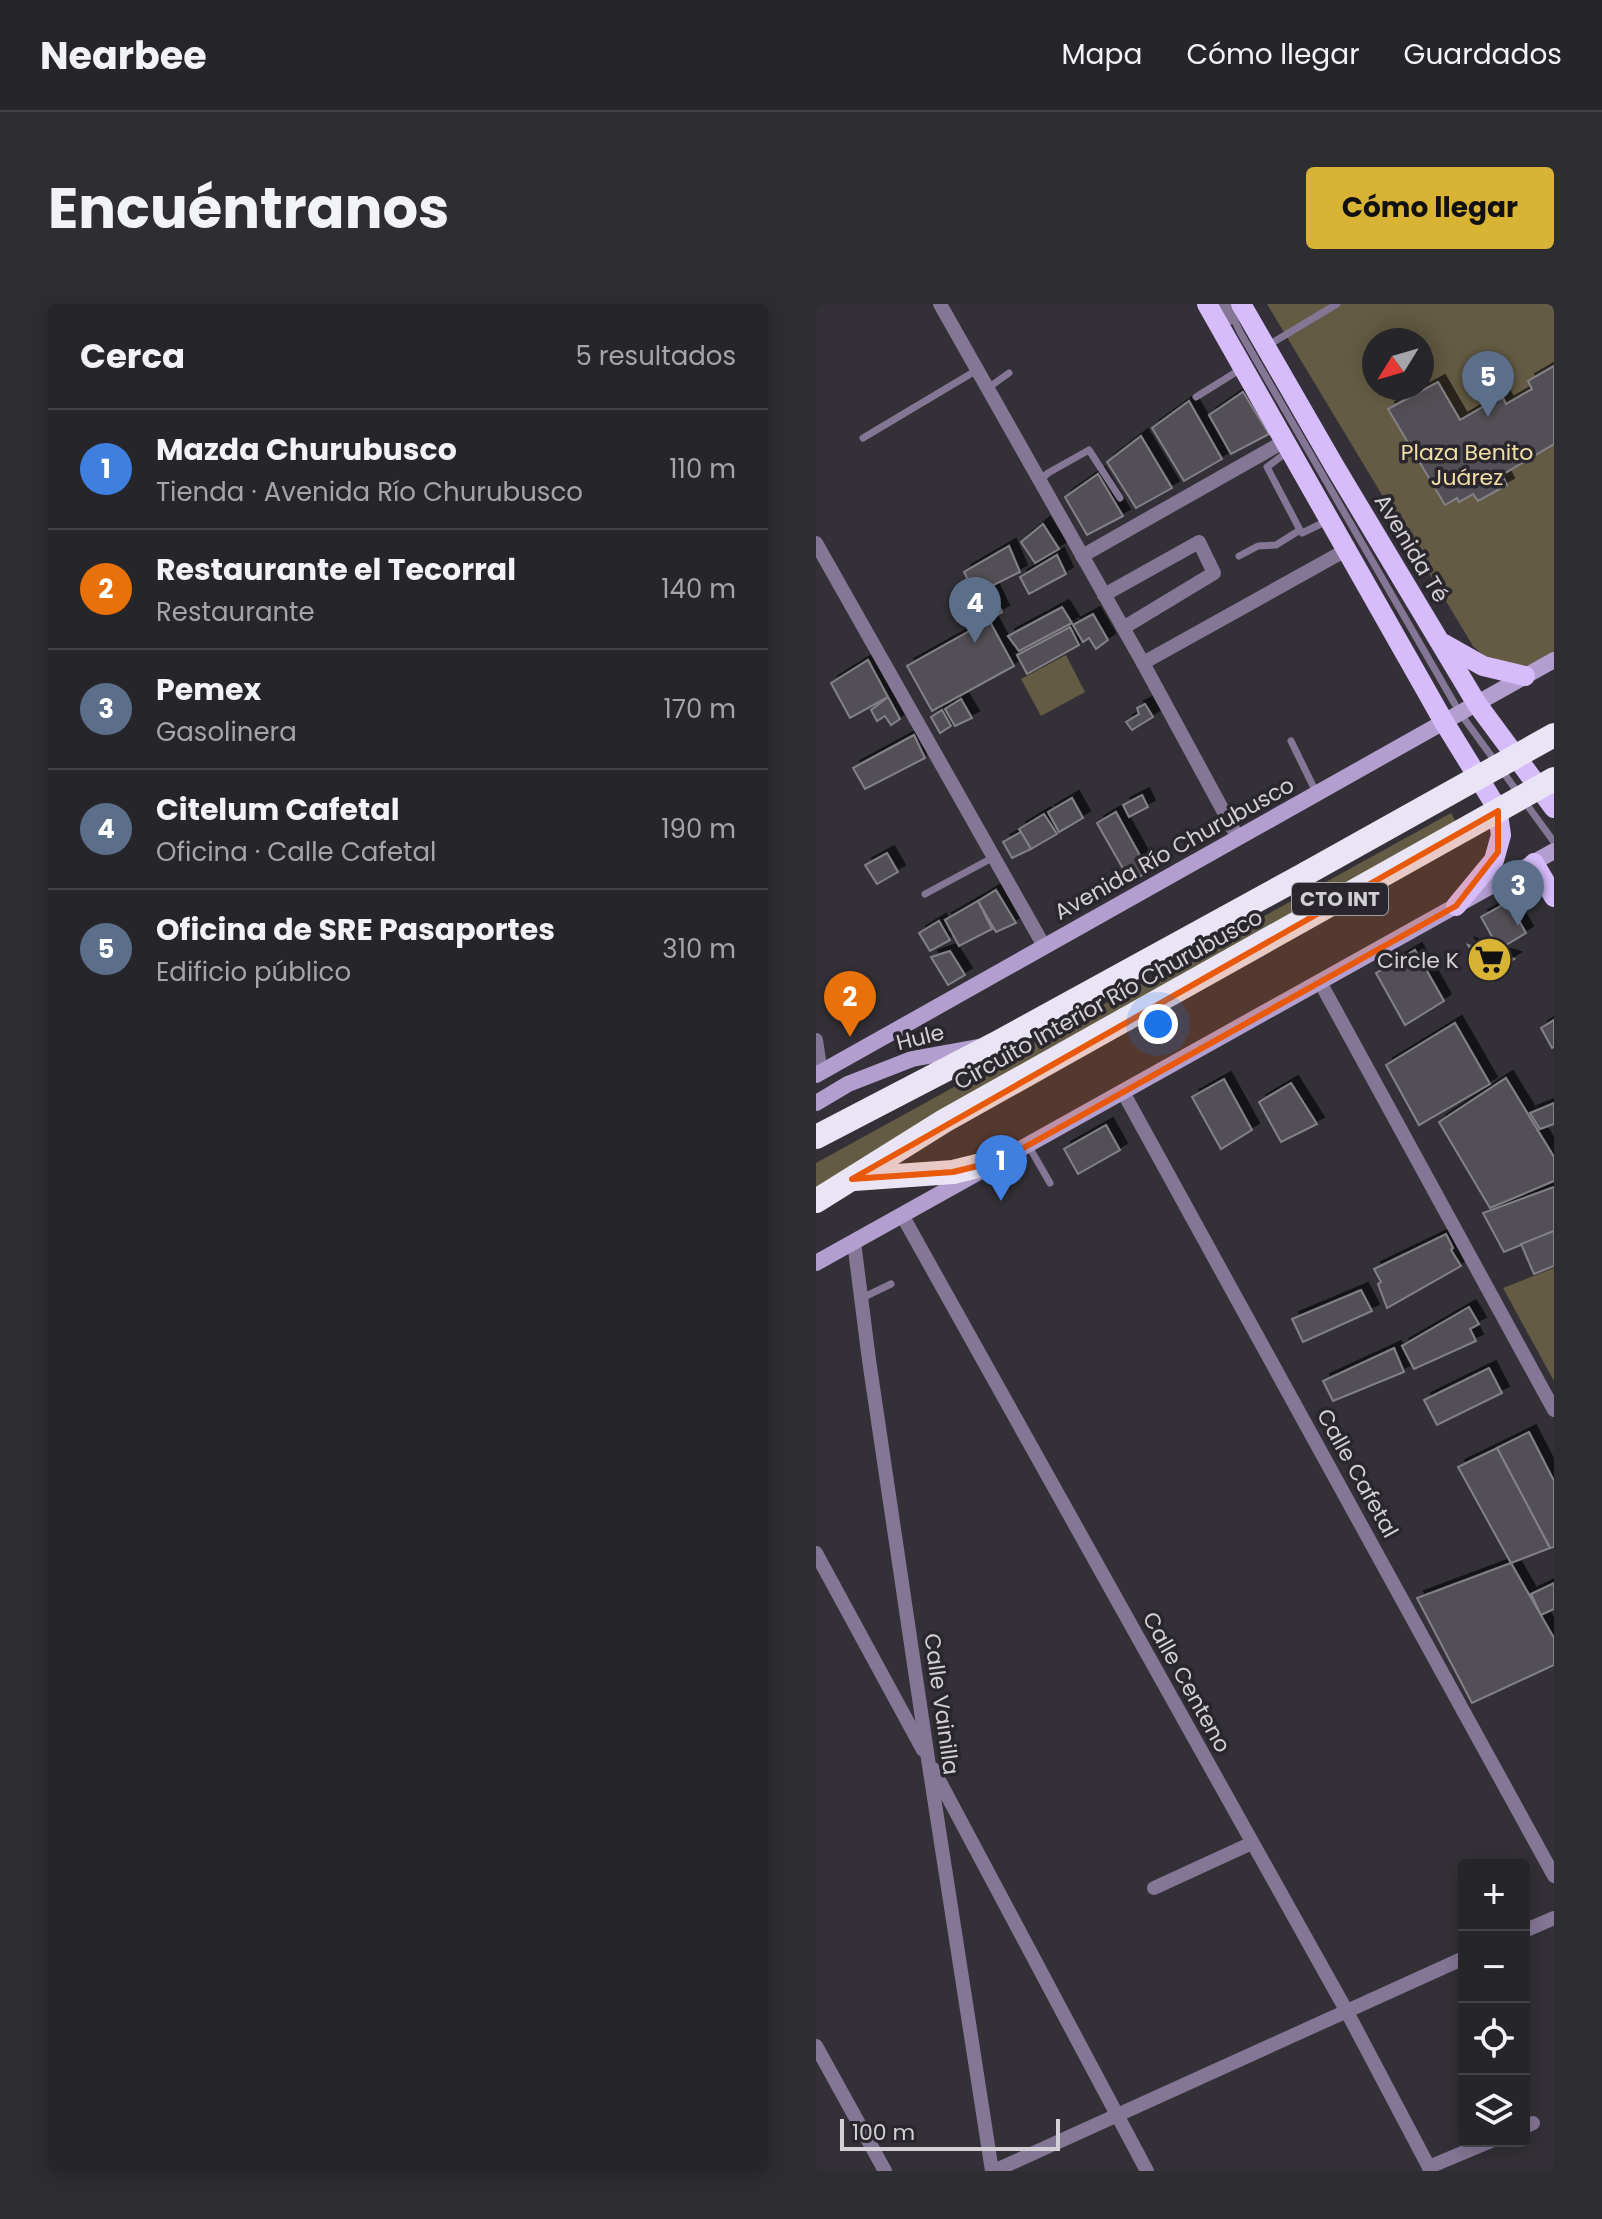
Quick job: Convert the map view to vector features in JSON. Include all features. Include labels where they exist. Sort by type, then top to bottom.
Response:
[{"type":"highway","name":"Circuito Interior Río Churubusco","points":[[816,1137],[995,1044],[1554,735]]},
{"type":"highway","name":"Circuito Interior Río Churubusco","points":[[816,1201],[944,1121],[1554,779]]},
{"type":"highway","points":[[852,1179],[953,1172],[1002,1160]]},
{"type":"main road","name":"Avenida Té","points":[[1207,304],[1346,550],[1460,713],[1554,808]]},
{"type":"main road","name":"Avenida Té","points":[[1241,304],[1441,642],[1460,713]]},
{"type":"main road","points":[[1441,642],[1483,666],[1525,676],[1554,677]]},
{"type":"main road","name":"Avenida Río Churubusco","points":[[818,1071],[1554,660]]},
{"type":"main road","points":[[1456,906],[1494,860],[1501,826],[1460,713]]},
{"type":"main road","name":"CTO INT","points":[[816,1263],[1554,851]]},
{"type":"main road","points":[[1534,863],[1554,897]]},
{"type":"main road","name":"Hule","points":[[816,1103],[848,1084],[912,1059],[995,1044]]},
{"type":"street","points":[[940,304],[1238,838]]},
{"type":"street","points":[[1082,556],[1287,445]]},
{"type":"street","points":[[1104,595],[1199,542],[1214,573],[1123,628]]},
{"type":"street","points":[[816,543],[1044,946]]},
{"type":"street","points":[[1143,663],[1346,550]]},
{"type":"street","points":[[1320,982],[1554,1410]]},
{"type":"street","points":[[816,1040],[818,1071]]},
{"type":"street","name":"Calle Cafetal","points":[[1123,1092],[1554,1876]]},
{"type":"street","name":"Calle Centeno","points":[[902,1215],[1346,2010],[1430,2169]]},
{"type":"street","name":"Calle Vainilla","points":[[854,1242],[928,1759],[993,2171]]},
{"type":"street","points":[[816,1553],[1147,2171]]},
{"type":"street","points":[[1154,1888],[1252,1843]]},
{"type":"street","points":[[1530,1928],[1554,1918]]},
{"type":"street","points":[[993,2171],[1458,1961]]},
{"type":"street","points":[[816,2046],[885,2171]]},
{"type":"street","points":[[1430,2169],[1478,2147]]},
{"type":"lane","points":[[1219,304],[1240,332]]},
{"type":"lane","points":[[1227,304],[1240,332],[1460,713],[1554,842]]},
{"type":"lane","points":[[1265,347],[1337,304]]},
{"type":"lane","points":[[1196,397],[1243,368]]},
{"type":"lane","points":[[863,438],[977,370]]},
{"type":"lane","points":[[988,388],[1009,373]]},
{"type":"lane","points":[[1287,445],[1267,467],[1300,530],[1302,533],[1329,520]]},
{"type":"lane","points":[[1040,480],[1089,450],[1120,498]]},
{"type":"lane","points":[[1239,556],[1258,546],[1276,545],[1300,530]]},
{"type":"lane","points":[[1291,741],[1317,794]]},
{"type":"lane","points":[[925,894],[994,857]]},
{"type":"lane","points":[[1028,1145],[1050,1183]]},
{"type":"lane","points":[[862,1298],[891,1284]]},
{"type":"highlighted area","points":[[1498,811],[1498,852],[1456,906],[1002,1160],[953,1172],[852,1179]]},
{"type":"green space","name":"Plaza Benito Juárez","points":[[1267,304],[1554,304],[1554,656],[1511,668],[1484,656],[1473,646]]},
{"type":"green space","points":[[1066,655],[1085,692],[1041,716],[1021,679]]},
{"type":"green space","points":[[1451,813],[1459,828],[816,1192],[816,1163]]},
{"type":"green space","points":[[1554,1268],[1554,1381],[1503,1288]]},
{"type":"building","points":[[1554,366],[1554,444],[1502,475],[1507,485],[1478,501],[1473,494],[1445,505],[1388,409],[1405,400],[1434,400],[1434,384],[1438,382],[1460,420],[1502,396],[1506,404],[1532,389],[1528,381]]},
{"type":"building","points":[[1243,392],[1269,434],[1231,454],[1209,415]]},
{"type":"building","points":[[1189,401],[1222,459],[1184,481],[1152,428]]},
{"type":"building","points":[[1141,436],[1172,488],[1136,508],[1107,462]]},
{"type":"building","points":[[1098,474],[1123,516],[1087,535],[1065,497]]},
{"type":"building","points":[[1043,524],[1059,549],[1035,563],[1021,542]]},
{"type":"building","points":[[1009,546],[1020,572],[975,594],[964,572]]},
{"type":"building","points":[[1057,555],[1066,574],[1029,594],[1020,577]]},
{"type":"building","points":[[990,587],[1002,612],[989,620],[975,594]]},
{"type":"building","points":[[1062,607],[1072,623],[1019,651],[1008,636]]},
{"type":"building","points":[[1093,614],[1108,640],[1096,649],[1089,638],[1083,642],[1073,625]]},
{"type":"building","points":[[989,620],[1014,666],[932,711],[907,666]]},
{"type":"building","points":[[1070,627],[1079,645],[1027,674],[1017,655]]},
{"type":"building","points":[[868,660],[888,697],[850,718],[831,683]]},
{"type":"building","points":[[888,697],[900,719],[891,725],[885,716],[877,721],[871,710]]},
{"type":"building","points":[[961,699],[972,718],[955,726],[945,709]]},
{"type":"building","points":[[1145,704],[1153,717],[1132,730],[1126,722],[1139,714],[1137,708]]},
{"type":"building","points":[[942,710],[951,726],[940,733],[931,717]]},
{"type":"building","points":[[914,735],[925,758],[865,789],[853,768]]},
{"type":"building","points":[[1142,795],[1148,807],[1129,817],[1123,805]]},
{"type":"building","points":[[1072,798],[1083,818],[1059,832],[1048,812]]},
{"type":"building","points":[[1116,812],[1149,872],[1130,881],[1097,823]]},
{"type":"building","points":[[1044,814],[1057,834],[1031,849],[1019,829]]},
{"type":"building","points":[[1021,832],[1031,849],[1012,858],[1003,842]]},
{"type":"building","points":[[887,853],[898,872],[877,884],[865,865]]},
{"type":"building","points":[[996,890],[1016,923],[996,932],[978,901]]},
{"type":"building","points":[[978,901],[992,929],[959,946],[945,920]]},
{"type":"building","points":[[1508,902],[1526,933],[1499,949],[1481,917]]},
{"type":"building","points":[[939,921],[950,940],[930,951],[919,933]]},
{"type":"building","points":[[1468,945],[1514,959],[1485,975]]},
{"type":"building","points":[[1415,950],[1444,1001],[1405,1025],[1376,973]]},
{"type":"building","points":[[950,951],[965,975],[948,985],[931,957]]},
{"type":"building","points":[[1554,1020],[1554,1047],[1552,1048],[1541,1028]]},
{"type":"building","points":[[1455,1023],[1490,1084],[1419,1125],[1386,1065]]},
{"type":"building","points":[[1506,1078],[1554,1157],[1554,1181],[1490,1208],[1439,1122]]},
{"type":"building","points":[[1224,1079],[1252,1130],[1221,1149],[1192,1097]]},
{"type":"building","points":[[1291,1083],[1317,1124],[1281,1142],[1259,1102]]},
{"type":"building","points":[[1554,1103],[1554,1124],[1540,1129],[1530,1113]]},
{"type":"building","points":[[1106,1125],[1120,1150],[1078,1174],[1064,1149]]},
{"type":"building","points":[[1554,1187],[1554,1231],[1504,1252],[1483,1213]]},
{"type":"building","points":[[1554,1231],[1554,1266],[1534,1274],[1521,1244]]},
{"type":"building","points":[[1446,1234],[1461,1266],[1387,1308],[1378,1284],[1381,1282],[1374,1269]]},
{"type":"building","points":[[1361,1290],[1372,1311],[1303,1342],[1292,1319]]},
{"type":"building","points":[[1469,1307],[1479,1324],[1470,1329],[1476,1341],[1414,1369],[1402,1346]]},
{"type":"building","points":[[1394,1348],[1404,1372],[1333,1401],[1323,1381]]},
{"type":"building","points":[[1489,1368],[1502,1393],[1437,1425],[1424,1400]]},
{"type":"building","points":[[1529,1432],[1554,1481],[1554,1547],[1550,1548],[1497,1448]]},
{"type":"building","points":[[1497,1448],[1550,1548],[1511,1563],[1458,1467]]},
{"type":"building","points":[[1511,1563],[1554,1638],[1554,1665],[1472,1703],[1417,1598]]},
{"type":"building","points":[[1554,1583],[1554,1609],[1541,1615],[1531,1594]]},
{"type":"place","name":"Oficina de SRE Pasaportes","points":[[1488,417]]},
{"type":"place","name":"Citelum Cafetal","points":[[975,643]]},
{"type":"place","name":"Pemex","points":[[1518,926]]},
{"type":"place","name":"Circle K","points":[[1490,960]]},
{"type":"place","name":"Restaurante el Tecorral","points":[[850,1037]]},
{"type":"place","name":"Mazda Churubusco","points":[[1001,1201]]}]
